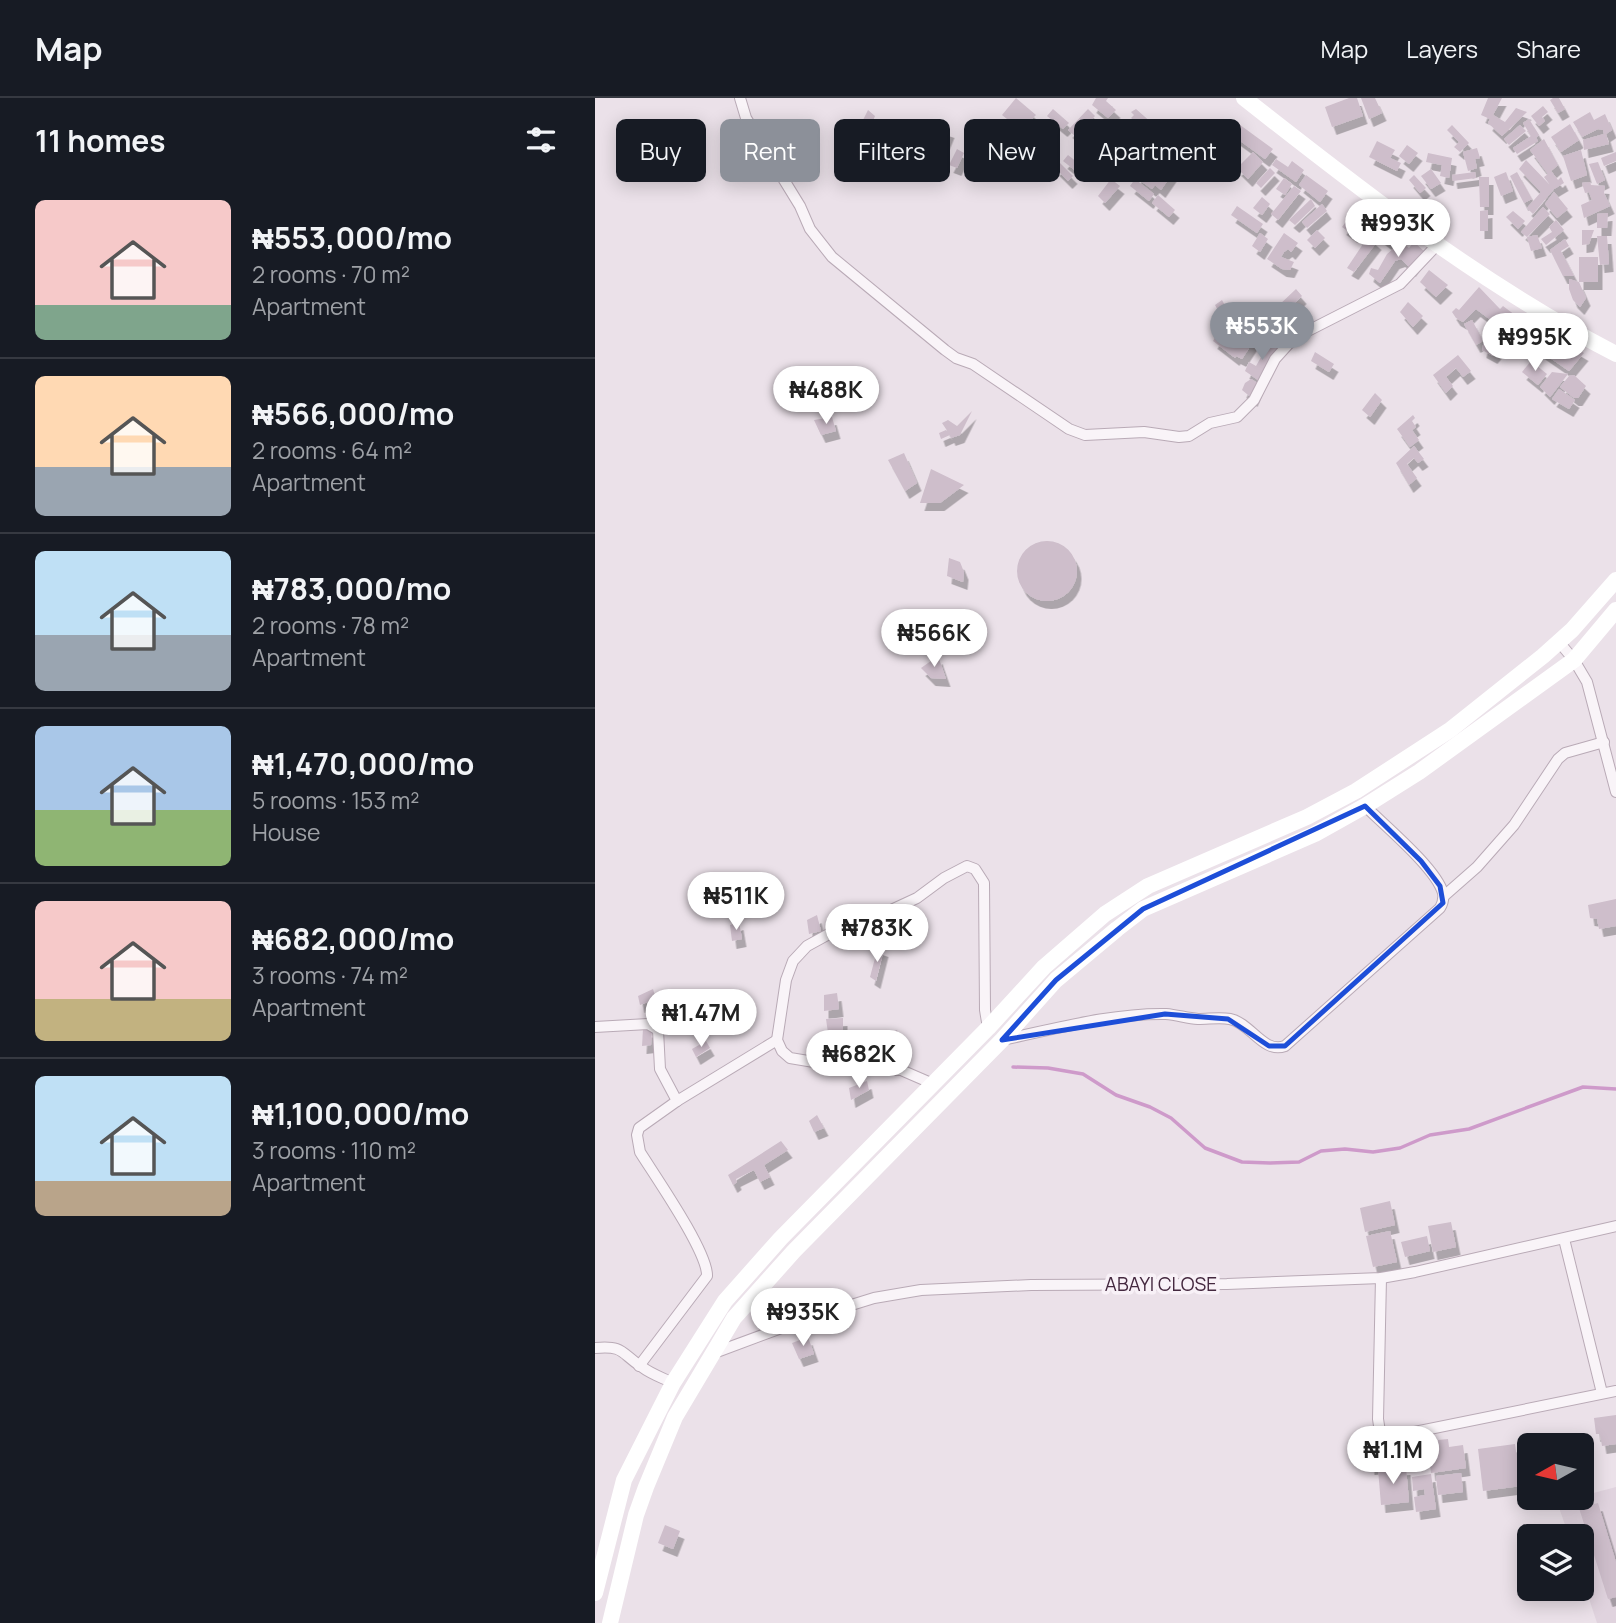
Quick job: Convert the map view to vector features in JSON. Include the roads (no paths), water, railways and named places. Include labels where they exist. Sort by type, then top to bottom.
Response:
[{"type":"street","points":[[740,98],[747,118],[800,206],[810,229],[832,257],[956,358],[973,364],[1069,429],[1085,435],[1144,432],[1189,436],[1210,423],[1237,417],[1254,400],[1275,359],[1294,338],[1400,284],[1437,244]]},
{"type":"street","points":[[1244,98],[1437,244],[1584,337],[1616,354]]},
{"type":"street","points":[[1584,337],[1616,361]]},
{"type":"street","points":[[595,1593],[598,1568],[624,1480],[673,1383],[725,1301],[742,1279],[931,1083],[988,1028],[1044,967],[1105,914],[1135,894],[1184,869],[1307,817],[1356,790],[1450,730],[1559,642],[1616,580]]},
{"type":"street","points":[[610,1623],[636,1515],[646,1487],[675,1417],[734,1318],[756,1291],[1002,1040],[1056,980],[1143,909],[1315,834],[1365,806],[1460,745],[1574,660],[1616,610]]},
{"type":"street","points":[[1559,642],[1574,660],[1592,695],[1616,792]]},
{"type":"street","points":[[1002,1040],[1097,1022],[1165,1014],[1237,1021],[1269,1046],[1285,1046],[1440,908],[1444,895],[1477,867],[1514,825],[1558,759],[1565,753],[1604,742]]},
{"type":"street","points":[[1365,806],[1422,861],[1444,895]]},
{"type":"street","points":[[931,1083],[901,1070],[850,1068],[790,1058],[782,1051],[777,1040],[786,980],[793,961],[807,946],[838,929],[917,898],[943,878],[967,866],[975,869],[984,883],[985,1010],[988,1028]]},
{"type":"street","points":[[595,1027],[648,1024],[654,1026],[659,1034],[660,1069],[677,1101]]},
{"type":"street","points":[[639,1366],[706,1276],[707,1270],[697,1247],[640,1152],[637,1144],[639,1128],[677,1101],[777,1040]]},
{"type":"street","name":"ABAYI CLOSE","points":[[711,1353],[874,1298],[921,1290],[1031,1285],[1227,1284],[1381,1278],[1616,1226]]},
{"type":"street","points":[[1564,1239],[1602,1393]]},
{"type":"street","points":[[1381,1278],[1378,1419],[1380,1432],[1390,1437],[1616,1391]]},
{"type":"street","points":[[595,1348],[625,1352],[639,1366],[673,1383]]},
{"type":"waterway","points":[[1013,1067],[1048,1068],[1083,1074],[1116,1095],[1171,1118],[1205,1148],[1242,1162],[1299,1162],[1321,1151],[1345,1149],[1373,1152],[1400,1148],[1430,1135],[1469,1129],[1583,1087],[1616,1089]]}]
